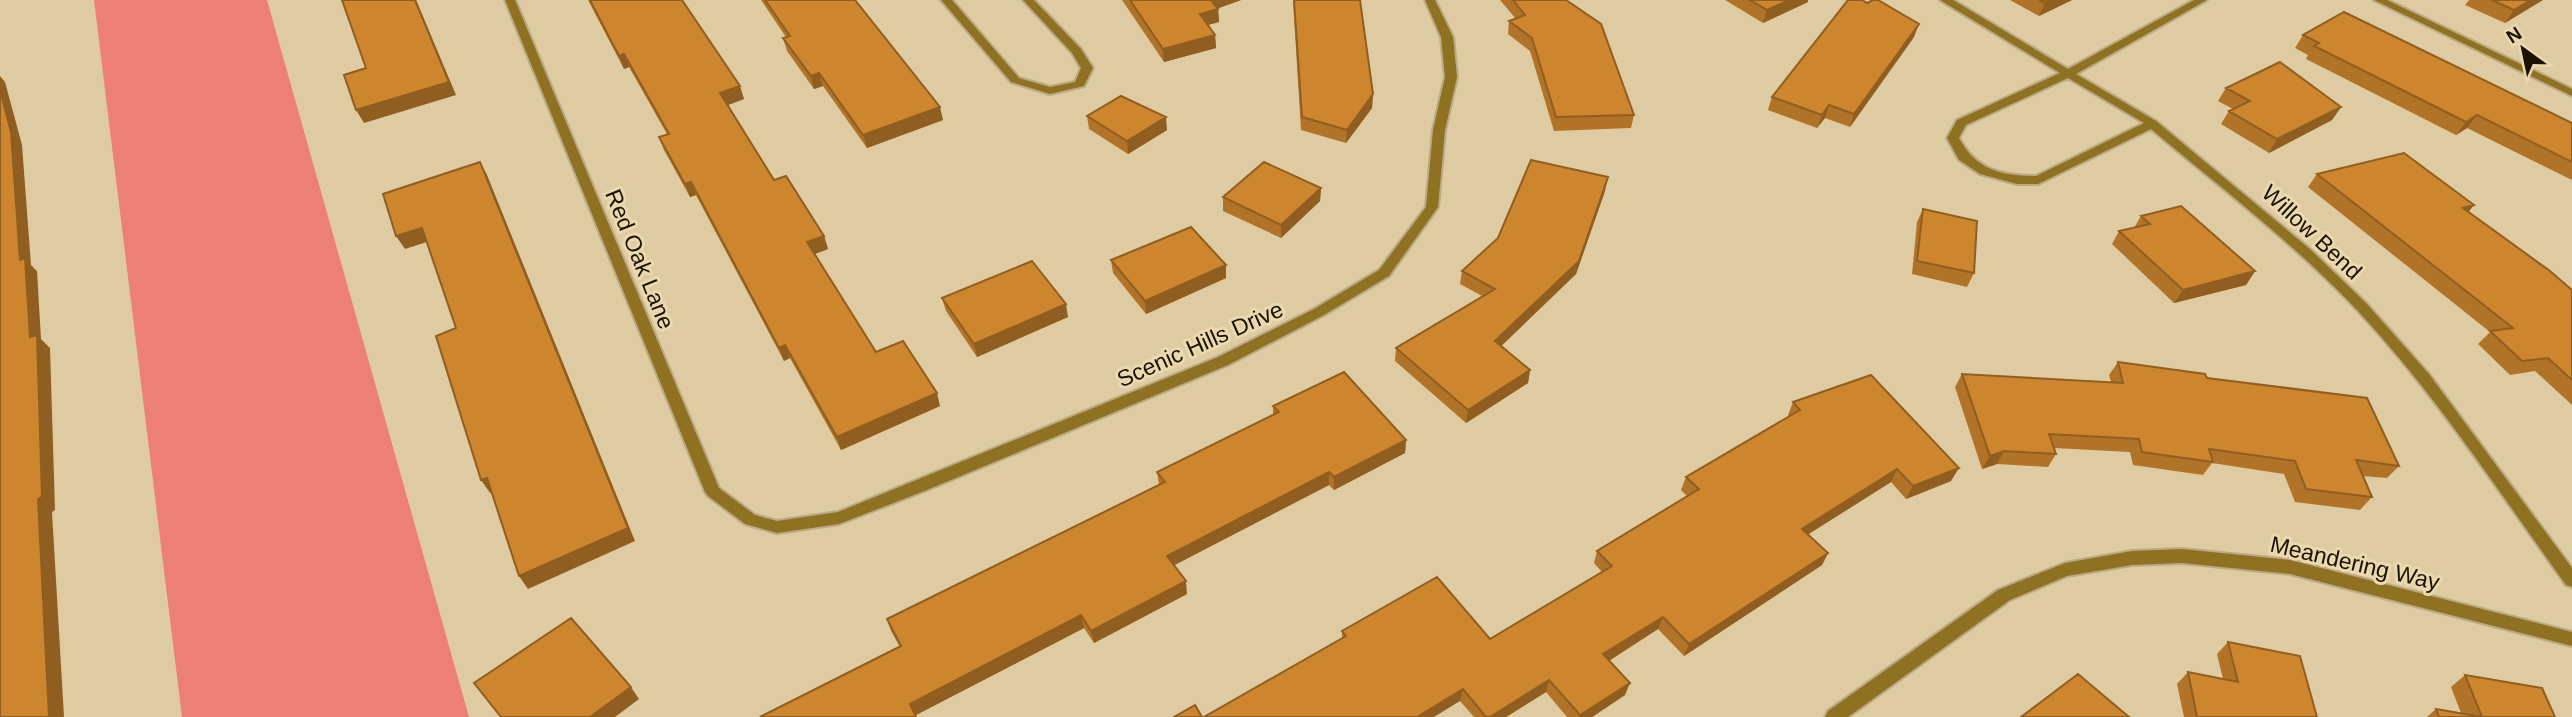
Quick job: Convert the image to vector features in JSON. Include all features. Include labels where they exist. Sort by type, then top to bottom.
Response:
[{"type":"street","name":"Red Oak Lane","points":[[510,0],[713,492],[750,520]]},
{"type":"street","points":[[946,0],[1015,80],[1050,91],[1080,84],[1087,68],[1077,51],[1028,0]]},
{"type":"street","name":"Scenic Hills Drive","points":[[750,520],[777,527],[839,518],[917,488],[1223,361],[1319,313],[1384,273],[1432,206],[1439,131],[1451,77],[1447,37],[1430,0]]},
{"type":"street","name":"Willow Bend","points":[[1945,0],[2152,124],[2277,226],[2362,307],[2438,396],[2572,580]]},
{"type":"street","points":[[2152,124],[2038,180],[2017,180],[1984,171],[1963,157],[1956,147],[1954,134],[1961,123],[2069,73],[2202,0]]},
{"type":"street","points":[[2379,0],[2572,93]]},
{"type":"street","name":"Meandering Way","points":[[1834,717],[2004,594],[2065,570],[2132,558],[2182,556],[2290,567],[2572,639]]},
{"type":"shaded area","points":[[94,0],[267,0],[469,717],[182,717]]},
{"type":"building","points":[[342,0],[415,0],[449,82],[356,110],[344,75],[366,68]]},
{"type":"building","points":[[590,0],[682,0],[740,86],[720,93],[774,180],[786,176],[824,236],[807,242],[876,352],[903,341],[937,393],[837,437],[785,345],[779,348],[691,182],[685,184],[659,137],[669,134],[624,54],[619,56]]},
{"type":"building","points":[[765,0],[855,0],[940,107],[863,135],[819,73],[811,76],[783,38],[790,36]]},
{"type":"building","points":[[1130,0],[1211,0],[1218,9],[1200,14],[1215,35],[1163,49]]},
{"type":"building","points":[[1294,0],[1360,0],[1373,94],[1347,130],[1302,117]]},
{"type":"building","points":[[1513,0],[1566,0],[1601,24],[1634,115],[1556,117],[1532,38],[1509,21],[1525,15]]},
{"type":"building","points":[[1750,0],[1789,0],[1767,10]]},
{"type":"building","points":[[1848,0],[1862,0],[1867,3],[1878,0],[1919,24],[1854,114],[1829,105],[1822,115],[1772,97]]},
{"type":"building","points":[[2492,0],[2531,0],[2514,10]]},
{"type":"building","points":[[2344,12],[2572,123],[2572,162],[2477,115],[2466,122],[2314,46],[2319,43],[2303,35]]},
{"type":"building","points":[[2280,62],[2341,107],[2277,139],[2229,111],[2250,101],[2226,88]]},
{"type":"building","points":[[0,90],[11,132],[20,260],[25,258],[30,337],[37,335],[42,497],[38,499],[49,717],[0,717]]},
{"type":"building","points":[[1121,96],[1166,117],[1127,141],[1087,116]]},
{"type":"building","points":[[2404,153],[2474,205],[2463,208],[2572,290],[2572,380],[2548,358],[2522,361],[2490,331],[2513,328],[2317,174]]},
{"type":"building","points":[[1531,160],[1608,177],[1579,261],[1495,341],[1530,370],[1468,410],[1396,348],[1495,289],[1462,271],[1498,238]]},
{"type":"building","points":[[480,162],[628,528],[519,576],[487,478],[481,480],[436,336],[456,328],[422,228],[396,236],[383,194]]},
{"type":"building","points":[[1264,162],[1321,188],[1281,225],[1223,197]]},
{"type":"building","points":[[2181,206],[2255,271],[2183,290],[2119,231],[2150,224],[2141,216]]},
{"type":"building","points":[[1923,209],[1977,221],[1974,273],[1917,261]]},
{"type":"building","points":[[1191,227],[1226,265],[1145,301],[1111,260]]},
{"type":"building","points":[[1032,261],[1066,304],[974,344],[942,298]]},
{"type":"building","points":[[2118,362],[2205,374],[2207,378],[2367,398],[2399,466],[2356,460],[2372,497],[2306,489],[2295,461],[2209,449],[2213,462],[2142,452],[2139,439],[2049,434],[2056,454],[2004,451],[1990,456],[1962,374],[2123,383]]},
{"type":"building","points":[[1344,372],[1406,440],[1334,477],[1329,472],[1167,556],[1186,581],[1091,631],[1081,615],[910,704],[916,717],[760,717],[901,646],[887,619],[1165,482],[1157,472],[1279,412],[1273,406]]},
{"type":"building","points":[[1871,375],[1959,468],[1913,486],[1897,469],[1802,529],[1828,553],[1689,644],[1663,617],[1603,654],[1630,683],[1580,715],[1549,680],[1490,717],[1486,717],[1463,689],[1417,717],[1204,717],[1346,636],[1342,631],[1437,577],[1490,639],[1612,566],[1597,551],[1699,489],[1686,477],[1800,410],[1793,402]]},
{"type":"building","points":[[571,618],[631,687],[590,717],[501,717],[474,683]]},
{"type":"building","points":[[2228,642],[2300,656],[2317,717],[2197,717],[2188,672],[2238,682]]},
{"type":"building","points":[[2078,674],[2129,717],[2021,717]]},
{"type":"building","points":[[2465,675],[2542,688],[2555,717],[2482,717]]},
{"type":"building","points":[[1195,705],[1202,717],[1174,717]]},
{"type":"building","points":[[2436,709],[2482,717],[2439,717]]}]
